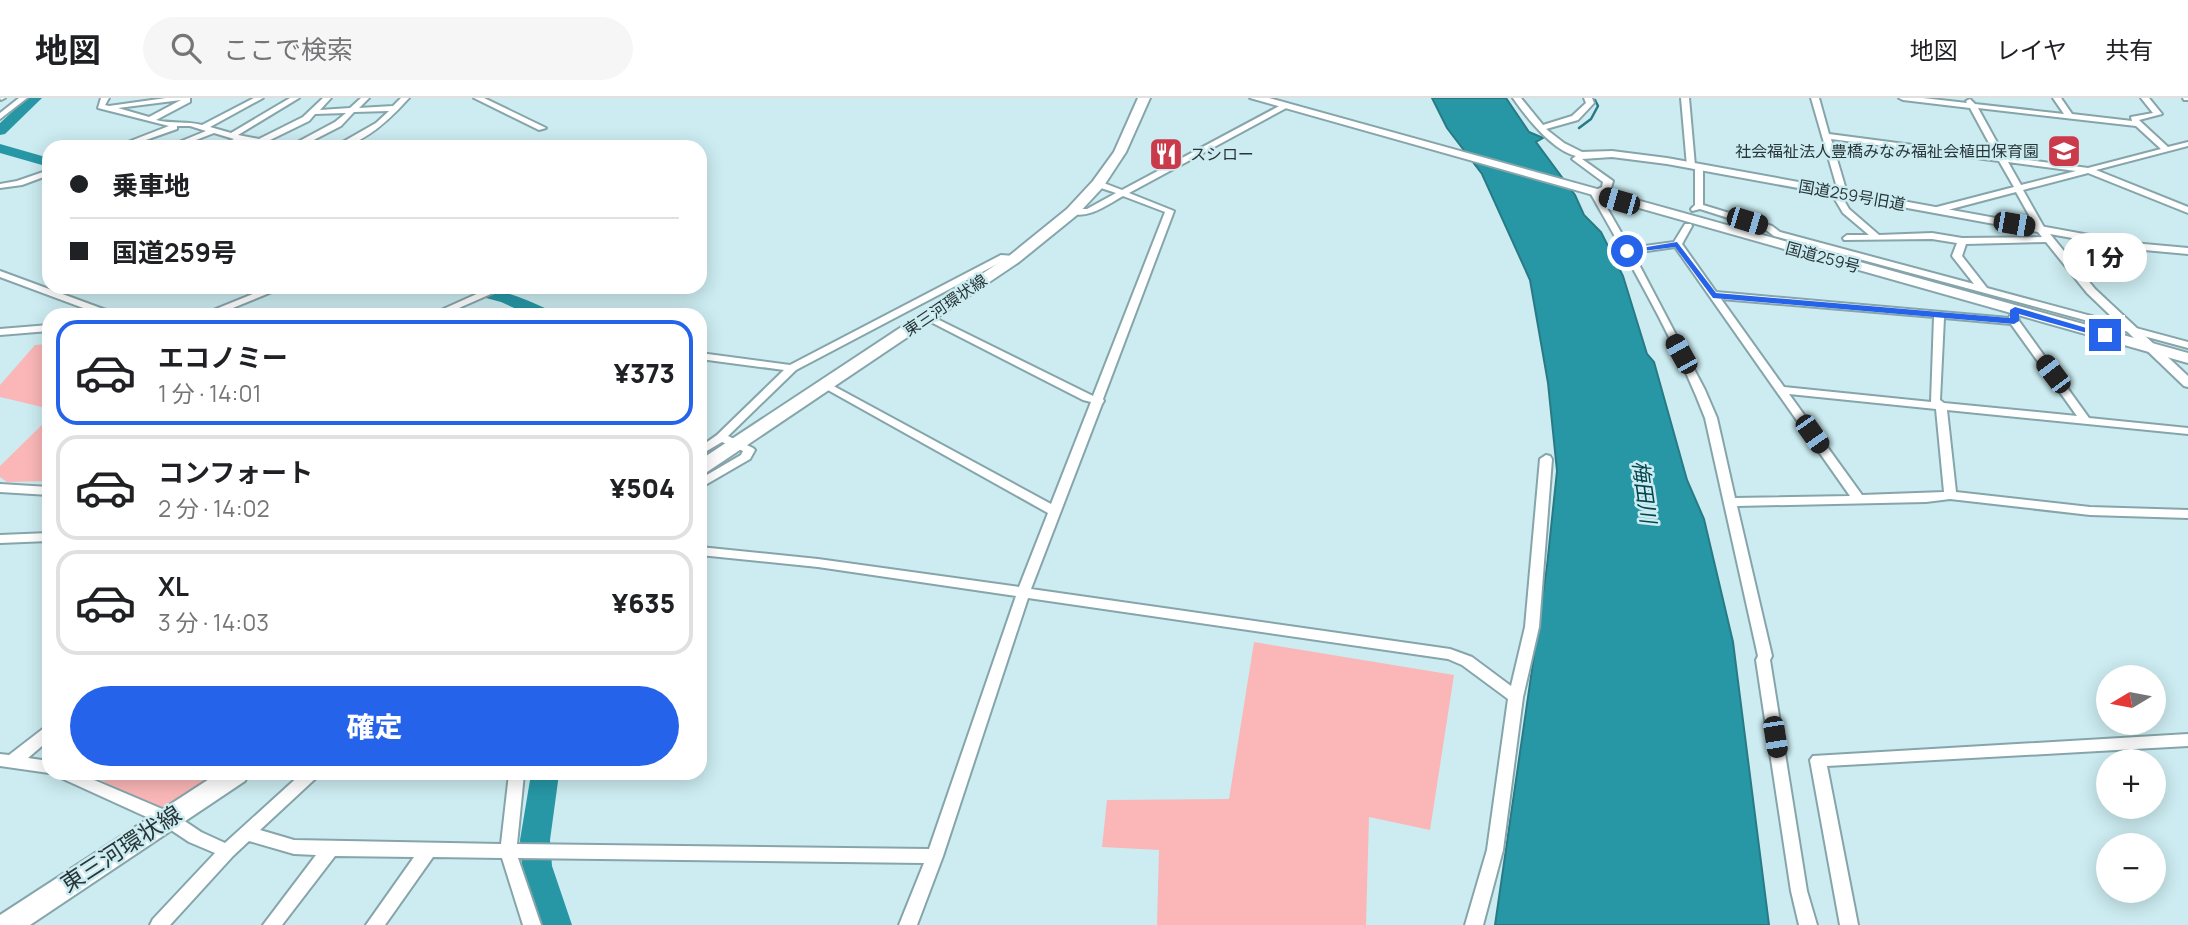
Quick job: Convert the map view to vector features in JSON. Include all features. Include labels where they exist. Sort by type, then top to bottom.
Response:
[{"type":"main road","name":"東三河環状線","points":[[707,463],[1014,259],[1072,212],[1098,184],[1120,152],[1144,98]]},
{"type":"main road","name":"国道259号","points":[[1256,98],[1595,194],[1843,257],[2014,316],[2188,358]]},
{"type":"main road","name":"東三河環状線","points":[[7,925],[227,780]]},
{"type":"street","points":[[0,117],[23,98]]},
{"type":"street","points":[[105,98],[101,106],[105,108],[248,140]]},
{"type":"street","points":[[105,108],[183,98]]},
{"type":"street","points":[[150,120],[190,98]]},
{"type":"street","points":[[203,128],[259,98]]},
{"type":"street","points":[[264,140],[306,119],[327,98]]},
{"type":"street","points":[[306,140],[338,124],[365,98]]},
{"type":"street","points":[[351,140],[379,125],[405,98]]},
{"type":"street","points":[[478,98],[542,128]]},
{"type":"street","points":[[1517,98],[1540,128],[1564,148],[1581,155],[1577,159],[1581,164],[1608,181],[1607,189],[1595,194],[1700,390],[1711,418],[1765,656],[1763,660],[1799,891],[1808,925]]},
{"type":"street","points":[[1540,128],[1575,118],[1590,103],[1588,98]]},
{"type":"street","points":[[1685,98],[1695,166],[1697,207],[1769,228],[1777,234],[1843,257],[1983,289],[2188,345]]},
{"type":"street","points":[[1815,98],[1846,211],[1877,237]]},
{"type":"street","points":[[1903,98],[1970,102],[2138,124]]},
{"type":"street","points":[[2057,98],[2069,116]]},
{"type":"street","points":[[2145,98],[2158,114],[2134,120],[2166,149]]},
{"type":"street","points":[[275,100],[291,100]]},
{"type":"street","points":[[232,136],[291,100]]},
{"type":"street","points":[[1970,102],[2044,234],[2109,310],[2188,383]]},
{"type":"street","points":[[1072,212],[1089,211],[1286,106]]},
{"type":"street","points":[[314,112],[396,108]]},
{"type":"street","points":[[137,140],[181,124]]},
{"type":"street","points":[[190,140],[214,131]]},
{"type":"street","points":[[1826,136],[2088,170],[2188,210]]},
{"type":"street","points":[[1936,210],[2188,144]]},
{"type":"street","points":[[2176,146],[2188,150]]},
{"type":"street","name":"国道259号旧道","points":[[1581,155],[1612,154],[1695,166],[1936,210],[2044,234],[2187,252]]},
{"type":"street","points":[[0,186],[42,175]]},
{"type":"street","points":[[908,925],[1023,594],[1170,211],[1098,184]]},
{"type":"street","points":[[1677,244],[1688,226]]},
{"type":"street","points":[[1847,238],[1931,236],[1962,241],[2044,234]]},
{"type":"street","points":[[1962,241],[1957,256],[1983,289]]},
{"type":"street","points":[[1627,251],[1677,244]]},
{"type":"street","points":[[1677,244],[1859,500]]},
{"type":"street","points":[[707,447],[721,437],[792,368],[1001,258],[1014,259]]},
{"type":"street","points":[[0,274],[42,290]]},
{"type":"street","points":[[54,294],[92,308]]},
{"type":"street","points":[[224,308],[261,294]]},
{"type":"street","points":[[450,308],[485,294]]},
{"type":"street","points":[[1713,295],[1939,315],[2014,316],[2086,421]]},
{"type":"street","points":[[1939,315],[1935,390],[1936,400],[1941,407],[1950,495]]},
{"type":"street","points":[[926,317],[1087,398],[1099,401]]},
{"type":"street","points":[[0,332],[42,329]]},
{"type":"street","points":[[707,357],[792,368]]},
{"type":"street","points":[[824,385],[1056,512]]},
{"type":"street","points":[[1781,390],[2188,431]]},
{"type":"street","points":[[707,480],[746,457],[749,450],[721,437]]},
{"type":"street","points":[[1474,925],[1495,850],[1516,697],[1532,627],[1546,458]]},
{"type":"street","points":[[0,488],[42,491]]},
{"type":"street","points":[[1730,502],[1859,500],[1950,495],[2090,511],[2188,513]]},
{"type":"street","points":[[0,539],[42,537]]},
{"type":"street","points":[[707,552],[818,563],[1450,654],[1467,661],[1516,697]]},
{"type":"street","points":[[6,761],[42,738]]},
{"type":"street","points":[[1849,925],[1818,760],[2188,740]]},
{"type":"street","points":[[6,761],[42,766]]},
{"type":"street","points":[[79,780],[167,819],[195,837],[227,851]]},
{"type":"street","points":[[159,925],[227,851],[304,780]]},
{"type":"street","points":[[516,780],[508,852],[532,925]]},
{"type":"street","points":[[246,833],[294,847],[331,849],[934,856]]},
{"type":"street","points":[[272,925],[331,849]]},
{"type":"street","points":[[375,925],[428,851]]},
{"type":"shaded area","points":[[42,344],[42,407],[0,397],[0,385],[35,345]]},
{"type":"shaded area","points":[[42,425],[42,481],[7,482],[0,477],[0,466]]},
{"type":"shaded area","points":[[1254,642],[1454,675],[1430,830],[1369,817],[1366,925],[1157,925],[1159,850],[1102,847],[1107,800],[1229,799]]},
{"type":"shaded area","points":[[100,780],[210,780],[163,810]]},
{"type":"water","name":"梅田川","points":[[1432,98],[1506,98],[1529,132],[1543,138],[1536,142],[1575,195],[1584,215],[1601,232],[1623,276],[1647,354],[1654,362],[1687,480],[1704,519],[1733,642],[1769,925],[1495,925],[1547,566],[1557,471],[1548,383],[1530,280],[1482,174],[1447,128]]},
{"type":"waterway","points":[[0,131],[35,98]]},
{"type":"waterway","points":[[1579,128],[1591,119],[1598,106],[1595,100]]},
{"type":"waterway","points":[[0,148],[42,161]]},
{"type":"waterway","points":[[492,294],[529,308]]},
{"type":"waterway","points":[[544,780],[535,840],[537,866],[556,925]]},
{"type":"place","name":"社会福祉法人豊橋みなみ福祉会植田保育園","points":[[2064,151]]},
{"type":"place","name":"スシロー","points":[[1166,154]]},
{"type":"route","points":[[1627,251],[1677,244],[1713,295],[2014,321],[2015,310],[2105,335]]}]
